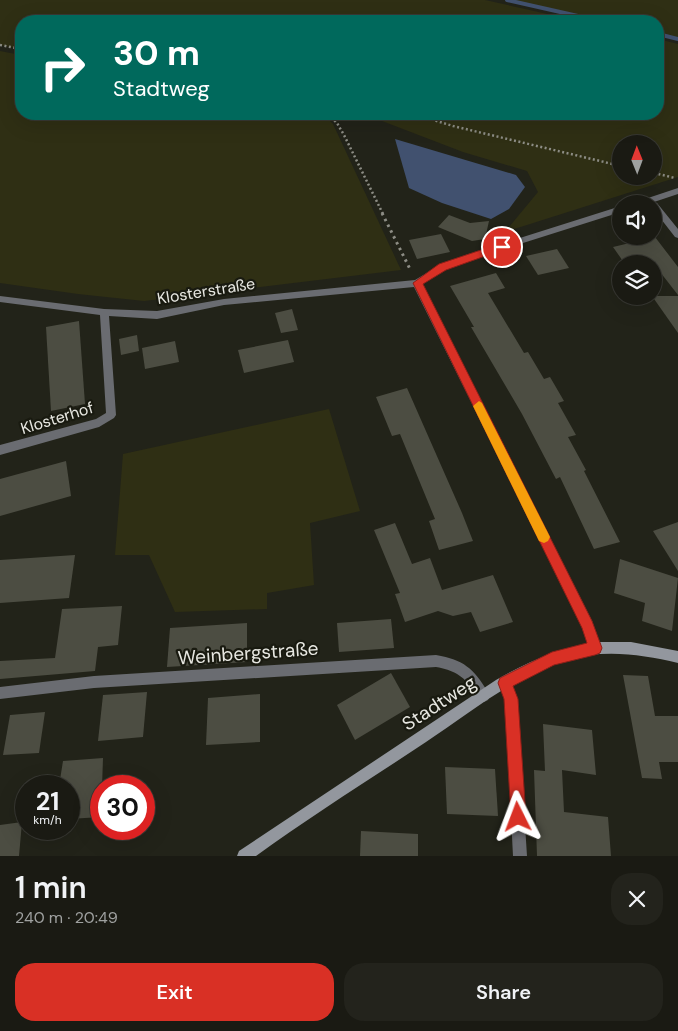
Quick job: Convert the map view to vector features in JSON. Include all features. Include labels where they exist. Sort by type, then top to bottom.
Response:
[{"type":"street","points":[[662,198],[678,191]]},
{"type":"street","points":[[595,648],[588,625],[418,283],[443,267],[469,257],[612,212]]},
{"type":"street","points":[[662,215],[678,235]]},
{"type":"street","name":"Klosterstraße","points":[[0,299],[104,312],[157,315],[224,302],[418,283]]},
{"type":"street","name":"Klosterhof","points":[[0,450],[99,423],[111,415],[104,312]]},
{"type":"street","name":"Stadtweg","points":[[244,856],[484,696],[552,658],[595,648],[629,648],[678,657]]},
{"type":"street","name":"Weinbergstraße","points":[[0,693],[94,682],[436,661],[464,668],[471,675],[484,696]]},
{"type":"street","points":[[505,683],[511,699],[520,856]]},
{"type":"path","points":[[0,45],[15,48]]},
{"type":"path","points":[[334,120],[344,135],[418,283]]},
{"type":"path","points":[[434,120],[612,164]]},
{"type":"path","points":[[662,175],[678,179]]},
{"type":"shaded area","points":[[0,0],[485,0],[552,15],[15,15],[15,48],[0,45]]},
{"type":"shaded area","points":[[512,0],[678,0],[678,38],[664,34],[664,15],[579,15]]},
{"type":"shaded area","points":[[664,40],[678,44],[678,177],[662,182],[662,135],[612,135],[612,185],[653,185],[621,195],[612,195],[612,198],[505,232],[538,192],[527,171],[463,152],[377,120],[664,120]]},
{"type":"shaded area","points":[[0,51],[15,54],[15,120],[329,120],[333,124],[401,270],[144,301],[0,283]]},
{"type":"shaded area","points":[[329,409],[360,511],[310,523],[314,585],[267,593],[267,609],[175,612],[149,555],[115,555],[123,454]]},
{"type":"water","points":[[395,139],[516,175],[525,187],[509,209],[491,219],[442,203],[409,188]]},
{"type":"building","points":[[449,215],[470,223],[489,221],[485,239],[472,241],[438,227]]},
{"type":"building","points":[[441,234],[450,252],[417,259],[409,240]]},
{"type":"building","points":[[621,245],[661,245],[678,267],[678,295],[662,274],[662,255],[619,255],[613,247]]},
{"type":"building","points":[[557,249],[569,268],[538,275],[526,256]]},
{"type":"building","points":[[496,273],[505,288],[488,293],[524,353],[528,352],[544,379],[550,377],[564,401],[558,403],[576,435],[568,437],[620,542],[594,549],[560,477],[556,479],[450,286]]},
{"type":"building","points":[[662,296],[678,296],[678,333],[658,305],[662,305]]},
{"type":"building","points":[[292,309],[298,330],[281,333],[275,313]]},
{"type":"building","points":[[79,321],[85,404],[51,411],[46,327]]},
{"type":"building","points":[[137,335],[139,351],[121,355],[119,339]]},
{"type":"building","points":[[288,340],[294,362],[244,373],[238,350]]},
{"type":"building","points":[[175,341],[179,362],[145,369],[142,348]]},
{"type":"building","points":[[407,388],[473,541],[439,550],[429,521],[435,519],[400,434],[392,436],[376,397]]},
{"type":"building","points":[[66,461],[71,496],[0,516],[0,479]]},
{"type":"building","points":[[678,522],[678,571],[653,531]]},
{"type":"building","points":[[395,523],[412,564],[430,558],[442,590],[493,575],[513,622],[480,632],[471,612],[453,616],[438,611],[405,622],[395,594],[400,593],[374,530]]},
{"type":"building","points":[[75,555],[69,598],[0,603],[0,560]]},
{"type":"building","points":[[620,559],[678,578],[672,631],[642,621],[645,603],[614,593]]},
{"type":"building","points":[[122,606],[118,645],[98,647],[95,671],[0,679],[0,661],[55,658],[62,609]]},
{"type":"building","points":[[391,619],[394,648],[339,652],[337,623]]},
{"type":"building","points":[[247,623],[247,662],[167,667],[170,628]]},
{"type":"building","points":[[391,673],[410,707],[355,740],[337,705]]},
{"type":"building","points":[[623,675],[648,676],[655,716],[678,716],[678,762],[659,762],[662,779],[642,778]]},
{"type":"building","points":[[147,692],[143,737],[98,741],[103,695]]},
{"type":"building","points":[[260,694],[260,742],[206,745],[208,698]]},
{"type":"building","points":[[45,712],[39,753],[3,755],[10,715]]},
{"type":"building","points":[[543,724],[592,730],[596,775],[562,770],[564,812],[608,817],[611,856],[537,856],[534,770],[545,771]]},
{"type":"building","points":[[103,758],[102,775],[90,775],[90,818],[80,818],[80,775],[61,775],[63,761]]},
{"type":"building","points":[[445,767],[495,769],[498,816],[447,814]]},
{"type":"building","points":[[15,823],[15,840],[20,840],[19,856],[0,856],[0,825]]},
{"type":"building","points":[[361,831],[418,834],[418,856],[360,856]]},
{"type":"waterway","points":[[507,0],[573,15]]},
{"type":"waterway","points":[[664,36],[678,39]]},
{"type":"slow traffic","points":[[479,406],[544,537]]},
{"type":"route","points":[[502,247],[443,267],[418,283],[588,625],[595,648],[552,658],[505,683],[511,699],[518,817]]}]
